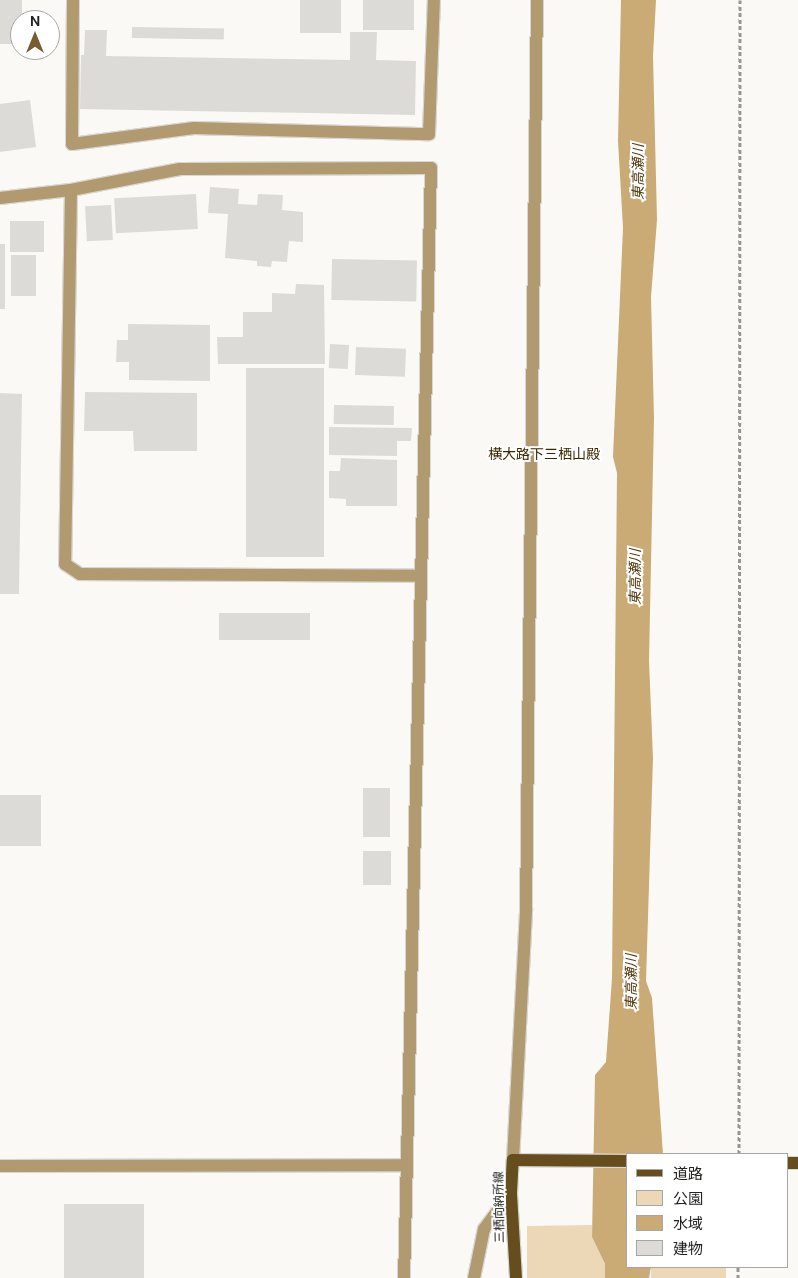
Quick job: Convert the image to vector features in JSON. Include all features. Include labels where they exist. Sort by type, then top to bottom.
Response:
[{"type":"main road","name":"三栖向納所線","points":[[516,1278],[510,1193],[513,1160],[626,1161]]},
{"type":"street","points":[[73,0],[72,144],[194,128],[428,134],[434,0]]},
{"type":"street","points":[[513,1160],[526,910],[537,0]]},
{"type":"street","points":[[0,198],[71,190],[180,169],[431,168],[404,1278]]},
{"type":"street","points":[[71,190],[65,564],[80,574],[420,576]]},
{"type":"street","points":[[0,1166],[406,1165]]},
{"type":"street","points":[[474,1278],[484,1229],[510,1193]]},
{"type":"path","points":[[739,1153],[740,0]]},
{"type":"green space","points":[[592,1225],[592,1237],[605,1264],[605,1278],[527,1278],[527,1226]]},
{"type":"green space","points":[[651,1268],[726,1268],[726,1278],[651,1278]]},
{"type":"water","name":"東高瀬川","points":[[621,0],[656,0],[653,56],[657,220],[651,297],[654,418],[649,661],[653,758],[646,981],[652,998],[663,1153],[626,1153],[626,1268],[651,1268],[649,1278],[605,1278],[605,1264],[592,1237],[595,1075],[606,1062],[612,978],[617,473],[613,457],[623,228],[618,141]]},
{"type":"building","points":[[0,0],[22,0],[22,10],[10,10],[10,44],[0,44]]},
{"type":"building","points":[[300,0],[341,0],[341,33],[300,33]]},
{"type":"building","points":[[363,0],[414,0],[414,30],[363,30]]},
{"type":"building","points":[[132,27],[224,29],[224,40],[132,38]]},
{"type":"building","points":[[85,30],[107,30],[106,56],[350,60],[350,32],[377,32],[376,60],[416,61],[415,115],[80,109],[81,55],[84,55]]},
{"type":"building","points":[[30,100],[36,147],[0,152],[0,104]]},
{"type":"building","points":[[210,187],[239,189],[238,204],[257,205],[258,194],[283,195],[282,210],[303,212],[303,242],[289,241],[287,262],[272,261],[271,267],[257,266],[257,261],[225,258],[228,214],[208,213]]},
{"type":"building","points":[[196,194],[198,229],[116,233],[114,198]]},
{"type":"building","points":[[111,205],[113,240],[87,241],[85,206]]},
{"type":"building","points":[[10,221],[44,221],[44,252],[10,252]]},
{"type":"building","points":[[0,244],[5,244],[5,309],[0,309]]},
{"type":"building","points":[[11,255],[36,255],[36,296],[11,296]]},
{"type":"building","points":[[332,259],[417,260],[416,301],[331,300]]},
{"type":"building","points":[[296,284],[324,285],[325,364],[218,364],[217,337],[243,337],[243,312],[272,312],[272,293],[295,294]]},
{"type":"building","points":[[128,324],[210,325],[210,381],[129,380],[129,362],[116,362],[117,340],[128,340]]},
{"type":"building","points":[[330,344],[349,345],[348,369],[329,368]]},
{"type":"building","points":[[356,347],[406,349],[405,377],[355,375]]},
{"type":"building","points":[[246,368],[324,368],[324,557],[246,557]]},
{"type":"building","points":[[85,392],[197,393],[197,451],[134,451],[133,431],[84,431]]},
{"type":"building","points":[[0,393],[22,394],[19,594],[0,594]]},
{"type":"building","points":[[334,405],[394,406],[394,425],[334,424]]},
{"type":"building","points":[[329,427],[412,428],[411,441],[397,441],[397,456],[329,455]]},
{"type":"building","points":[[341,458],[397,460],[397,506],[346,506],[346,499],[329,498],[329,471],[340,471]]},
{"type":"building","points":[[219,613],[310,613],[310,640],[219,640]]},
{"type":"building","points":[[363,788],[390,788],[390,837],[363,837]]},
{"type":"building","points":[[0,795],[41,795],[41,846],[0,846]]},
{"type":"building","points":[[363,851],[391,851],[391,885],[363,885]]},
{"type":"building","points":[[64,1204],[144,1204],[144,1278],[64,1278]]},
{"type":"district","name":"横大路下三栖山殿","points":[[544,454]]}]
